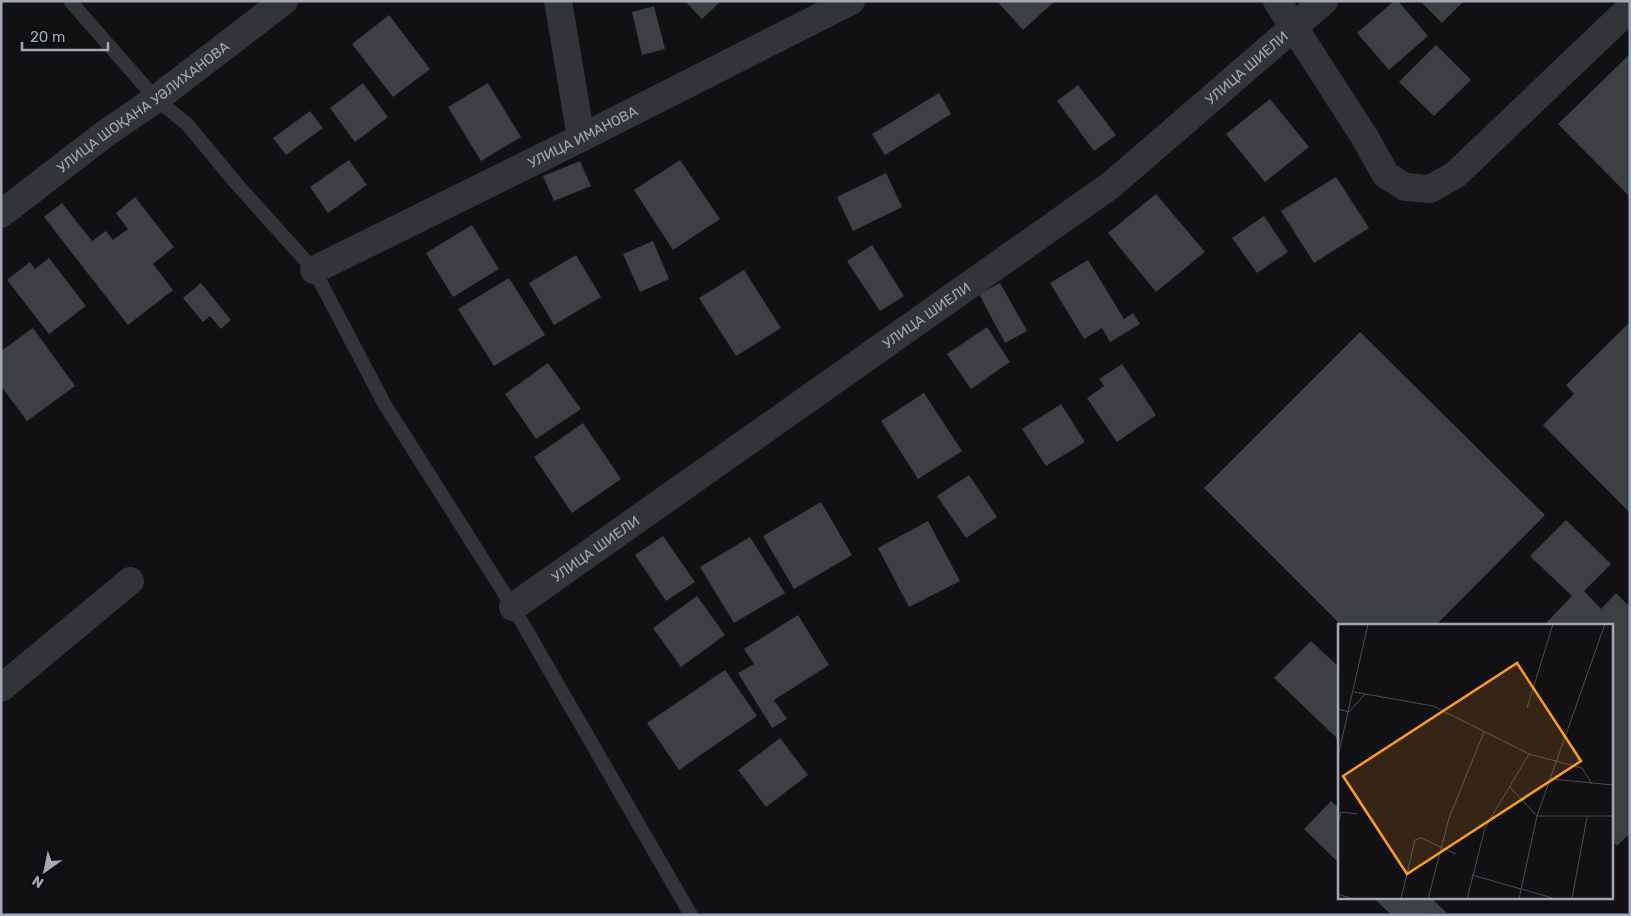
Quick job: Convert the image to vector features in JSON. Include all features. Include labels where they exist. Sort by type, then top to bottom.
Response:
[{"type":"street","points":[[558,1],[581,138]]},
{"type":"street","name":"УЛИЦА ИМАНОВА","points":[[314,270],[581,138],[851,1]]},
{"type":"street","points":[[1277,1],[1386,175],[1405,187],[1430,190],[1454,175],[1630,8]]},
{"type":"street","name":"УЛИЦА ШИЕЛИ","points":[[513,607],[1111,185],[1324,1]]},
{"type":"street","name":"УЛИЦА ШОҚАНА УӘЛИХАНОВА","points":[[1,214],[106,133],[156,99],[279,3]]},
{"type":"street","points":[[1,688],[130,581]]},
{"type":"lane","points":[[70,1],[156,99],[188,124],[235,182],[314,270],[385,405],[513,607],[691,915]]},
{"type":"building","points":[[685,1],[721,1],[702,19]]},
{"type":"building","points":[[997,1],[1055,1],[1023,30]]},
{"type":"building","points":[[1394,1],[1398,1],[1428,36],[1389,70],[1357,33]]},
{"type":"building","points":[[1420,1],[1464,1],[1442,23]]},
{"type":"building","points":[[654,6],[665,49],[642,55],[632,12]]},
{"type":"building","points":[[389,15],[430,69],[393,97],[352,44]]},
{"type":"building","points":[[1436,45],[1471,80],[1434,116],[1399,82]]},
{"type":"building","points":[[1630,54],[1630,197],[1558,124]]},
{"type":"building","points":[[363,83],[388,117],[355,142],[330,108]]},
{"type":"building","points":[[488,83],[521,137],[481,161],[448,107]]},
{"type":"building","points":[[1078,85],[1116,135],[1094,151],[1057,101]]},
{"type":"building","points":[[939,93],[951,114],[885,155],[872,134]]},
{"type":"building","points":[[1270,99],[1309,147],[1265,182],[1226,134]]},
{"type":"building","points":[[310,111],[323,128],[286,155],[273,138]]},
{"type":"building","points":[[349,160],[367,185],[328,213],[310,187]]},
{"type":"building","points":[[680,160],[720,219],[673,250],[634,190]]},
{"type":"building","points":[[580,161],[591,186],[554,201],[543,176]]},
{"type":"building","points":[[886,173],[902,207],[853,231],[837,197]]},
{"type":"building","points":[[1336,177],[1369,228],[1314,263],[1281,211]]},
{"type":"building","points":[[1156,194],[1205,252],[1156,292],[1108,233]]},
{"type":"building","points":[[135,197],[174,247],[153,264],[173,290],[128,325],[44,217],[62,203],[92,241],[106,231],[113,240],[128,229],[116,213]]},
{"type":"building","points":[[1264,216],[1288,252],[1257,273],[1232,238]]},
{"type":"building","points":[[472,225],[499,269],[453,297],[426,253]]},
{"type":"building","points":[[653,241],[669,279],[640,292],[623,254]]},
{"type":"building","points":[[872,245],[904,296],[880,311],[847,261]]},
{"type":"building","points":[[576,255],[601,297],[554,325],[529,283]]},
{"type":"building","points":[[49,258],[86,306],[49,334],[7,280],[30,262],[35,269]]},
{"type":"building","points":[[1088,260],[1124,319],[1133,313],[1140,324],[1110,342],[1102,328],[1084,339],[1050,283]]},
{"type":"building","points":[[744,270],[781,328],[736,356],[699,298]]},
{"type":"building","points":[[509,278],[545,335],[494,366],[458,309]]},
{"type":"building","points":[[201,283],[231,320],[221,329],[210,316],[203,322],[183,298]]},
{"type":"building","points":[[1000,283],[1027,331],[1005,343],[979,294]]},
{"type":"building","points":[[1630,322],[1630,513],[1543,425],[1574,394],[1566,385]]},
{"type":"building","points":[[987,327],[1010,362],[971,389],[947,354]]},
{"type":"building","points":[[33,328],[75,386],[27,421],[1,386],[1,351]]},
{"type":"building","points":[[1360,332],[1545,515],[1437,624],[1340,624],[1204,488]]},
{"type":"building","points":[[548,363],[581,409],[536,439],[505,394]]},
{"type":"building","points":[[1122,364],[1156,415],[1117,442],[1087,398],[1104,386],[1099,379]]},
{"type":"building","points":[[924,393],[962,451],[918,479],[881,421]]},
{"type":"building","points":[[1061,404],[1085,442],[1046,466],[1022,429]]},
{"type":"building","points":[[583,423],[621,479],[572,513],[534,457]]},
{"type":"building","points":[[969,475],[997,517],[966,538],[937,496]]},
{"type":"building","points":[[821,502],[852,555],[794,589],[763,536]]},
{"type":"building","points":[[1566,520],[1611,564],[1584,591],[1601,609],[1616,593],[1630,607],[1630,833],[1617,846],[1614,843],[1614,624],[1545,624],[1572,596],[1530,556]]},
{"type":"building","points":[[928,521],[960,581],[909,607],[878,548]]},
{"type":"building","points":[[663,536],[695,582],[666,601],[635,555]]},
{"type":"building","points":[[750,537],[785,593],[734,623],[700,567]]},
{"type":"building","points":[[697,596],[725,635],[681,667],[653,628]]},
{"type":"building","points":[[798,615],[829,665],[774,700],[787,719],[772,728],[738,673],[754,664],[744,649]]},
{"type":"building","points":[[1311,641],[1338,666],[1338,739],[1274,678]]},
{"type":"building","points":[[725,670],[757,716],[679,770],[647,723]]},
{"type":"building","points":[[780,738],[808,775],[766,807],[738,770]]},
{"type":"building","points":[[1331,801],[1338,807],[1338,862],[1304,829]]},
{"type":"building","points":[[1374,898],[1431,898],[1447,913],[1391,915]]}]
